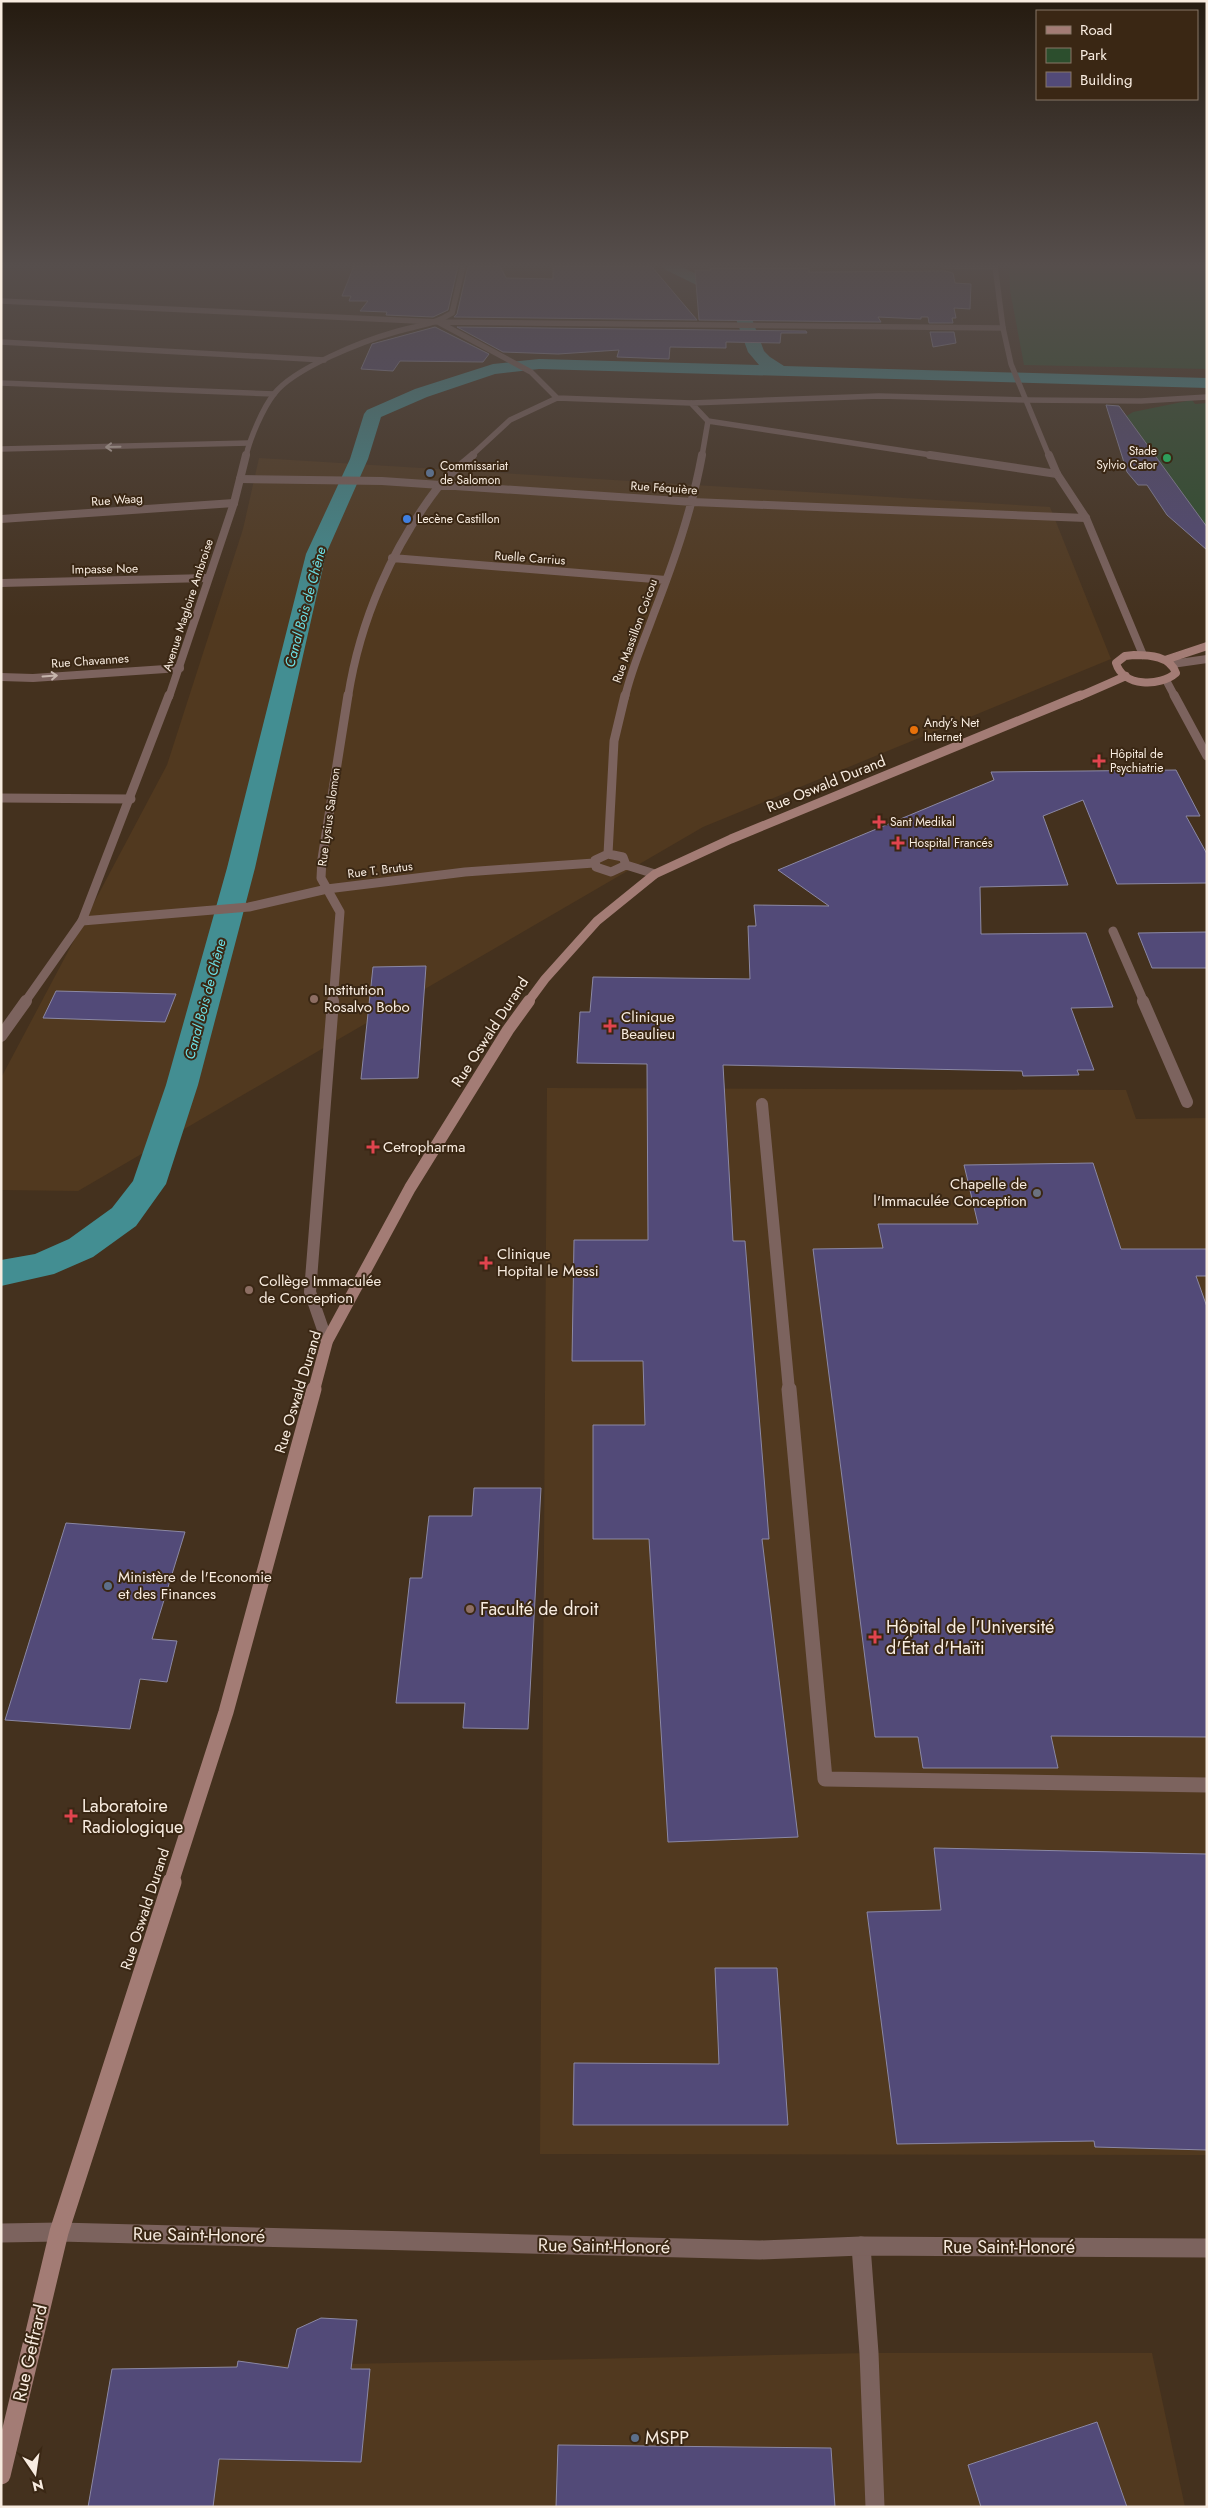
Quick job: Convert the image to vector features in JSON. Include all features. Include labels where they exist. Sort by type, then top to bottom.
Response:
[{"type":"main road","points":[[1168,662],[1176,673],[1166,680],[1142,681],[1119,672],[1116,663],[1125,656],[1143,655],[1168,662],[1207,646]]},
{"type":"main road","name":"Rue Oswald Durand","points":[[59,2232],[226,1712],[327,1341],[410,1188],[508,1030],[545,979],[597,922],[654,874],[731,839],[957,748],[1126,676]]},
{"type":"main road","name":"Rue Geffrard","points":[[1,2475],[59,2232]]},
{"type":"street","points":[[2,383],[274,394]]},
{"type":"street","name":"Avenue Magloire Ambroise","points":[[1,1036],[82,921],[131,799],[180,668],[234,503],[249,443],[274,394],[287,383]]},
{"type":"street","points":[[542,383],[558,398],[691,402],[879,396],[1140,401],[1207,398]]},
{"type":"street","points":[[1019,383],[1057,474],[1086,518],[1143,655]]},
{"type":"street","name":"Rue Lysius Salomon","points":[[327,1341],[310,1292],[340,912],[321,878],[322,859],[350,682],[368,615],[392,558],[440,485],[510,420],[558,398]]},
{"type":"street","points":[[691,402],[708,421],[1057,474]]},
{"type":"street","name":"Rue Massillon Coicou","points":[[608,854],[614,741],[631,670],[666,580],[693,502],[708,421]]},
{"type":"street","points":[[1,449],[249,443]]},
{"type":"street","name":"Rue Féquière","points":[[240,479],[382,481],[693,502],[1086,518]]},
{"type":"street","name":"Rue Waag","points":[[1,518],[234,503]]},
{"type":"street","name":"Ruelle Carrius","points":[[392,558],[666,580]]},
{"type":"street","name":"Impasse Noe","points":[[1,583],[208,578]]},
{"type":"street","points":[[1168,662],[1207,659]]},
{"type":"street","name":"Rue Chavannes","points":[[1,677],[33,678],[180,668]]},
{"type":"street","points":[[1166,680],[1207,756]]},
{"type":"street","points":[[1,798],[131,799]]},
{"type":"street","points":[[608,854],[623,857],[626,865],[622,869],[608,872],[601,870],[594,863],[598,857],[608,854]]},
{"type":"street","name":"Rue T. Brutus","points":[[82,921],[249,907],[328,889],[465,872],[594,863]]},
{"type":"street","points":[[626,865],[654,874]]},
{"type":"street","points":[[1113,931],[1187,1102]]},
{"type":"street","points":[[762,1104],[825,1779],[1207,1785]]},
{"type":"street","name":"Rue Saint-Honoré","points":[[1,2233],[59,2232],[760,2250],[861,2246],[1207,2248]]},
{"type":"street","points":[[861,2246],[869,2353],[875,2507]]},
{"type":"shaded area","points":[[259,458],[1050,507],[1111,659],[703,827],[78,1191],[1,1190],[1,1078],[167,765],[243,529]]},
{"type":"shaded area","name":"Hôpital de l'Université d'État d'Haïti","points":[[547,1088],[1126,1090],[1136,1119],[1207,1118],[1207,2155],[540,2154]]},
{"type":"shaded area","name":"MSPP","points":[[869,2353],[1152,2353],[1185,2507],[88,2507],[112,2369]]},
{"type":"green space","name":"Stade Sylvio Cator","points":[[1192,400],[1195,404],[1207,403],[1207,542],[1172,519],[1147,485],[1138,485],[1127,472],[1137,471],[1118,443],[1116,430],[1117,422],[1133,412]]},
{"type":"building","points":[[1106,405],[1119,406],[1207,527],[1207,550],[1167,515],[1147,485],[1138,485],[1127,472]]},
{"type":"building","points":[[1176,770],[1200,816],[1186,816],[1207,854],[1207,883],[1117,884],[1083,800],[1043,816],[1068,885],[980,887],[981,934],[1086,933],[1113,1007],[1071,1008],[1094,1070],[1077,1070],[1079,1075],[1023,1076],[1022,1071],[723,1065],[733,1241],[745,1241],[769,1539],[762,1539],[798,1837],[668,1842],[649,1539],[593,1539],[593,1425],[645,1425],[643,1361],[572,1361],[574,1240],[648,1240],[647,1064],[577,1063],[580,1012],[590,1012],[593,977],[750,979],[748,926],[756,926],[754,905],[829,906],[778,870],[994,780],[991,772]]},
{"type":"building","points":[[1207,932],[1207,968],[1152,968],[1138,933]]},
{"type":"building","points":[[426,966],[418,1078],[361,1079],[373,967]]},
{"type":"building","points":[[56,991],[176,994],[165,1022],[43,1018]]},
{"type":"building","points":[[1093,1163],[1121,1249],[1207,1249],[1207,1276],[1196,1276],[1207,1307],[1207,1737],[1051,1736],[1058,1768],[923,1768],[918,1737],[875,1737],[813,1249],[883,1248],[878,1224],[978,1224],[964,1165]]},
{"type":"building","name":"Faculté de droit","points":[[474,1488],[541,1488],[528,1729],[463,1728],[465,1703],[396,1703],[410,1578],[422,1578],[429,1516],[472,1516]]},
{"type":"building","name":"Ministère de l'Economie et des Finances","points":[[66,1523],[185,1532],[152,1639],[177,1641],[167,1682],[140,1679],[130,1729],[5,1720]]},
{"type":"building","points":[[934,1848],[1207,1854],[1207,2150],[1095,2147],[1094,2141],[897,2144],[867,1912],[941,1910]]},
{"type":"building","points":[[715,1968],[777,1968],[788,2125],[573,2125],[574,2063],[719,2064]]},
{"type":"building","points":[[321,2318],[357,2320],[351,2369],[370,2369],[361,2462],[219,2459],[213,2507],[88,2507],[112,2369],[237,2367],[238,2361],[288,2368],[297,2329]]},
{"type":"building","points":[[1097,2422],[1127,2507],[981,2507],[968,2465]]},
{"type":"building","points":[[558,2445],[831,2448],[835,2507],[556,2507]]},
{"type":"waterway","name":"Canal Bois de Chêne","points":[[1,1273],[42,1265],[81,1248],[124,1217],[149,1184],[182,1085],[241,868],[316,554],[359,459],[373,414],[421,393],[451,383]]},
{"type":"place","name":"Stade Sylvio Cator","points":[[1167,458]]},
{"type":"place","name":"Commissariat de Salomon","points":[[430,473]]},
{"type":"place","name":"Lecène Castillon","points":[[407,519]]},
{"type":"place","name":"Andy’s Net Internet","points":[[914,730]]},
{"type":"place","name":"Hôpital de Psychiatrie","points":[[1099,761]]},
{"type":"place","name":"Sant Medikal","points":[[879,822]]},
{"type":"place","name":"Hospital Francés","points":[[898,843]]},
{"type":"place","name":"Institution Rosalvo Bobo","points":[[314,999]]},
{"type":"place","name":"Clinique Beaulieu","points":[[610,1026]]},
{"type":"place","name":"Cetropharma","points":[[373,1147]]},
{"type":"place","name":"Chapelle de l'Immaculée Conception","points":[[1037,1193]]},
{"type":"place","name":"Clinique Hopital le Messi","points":[[486,1263]]},
{"type":"place","name":"Collège Immaculée de Conception","points":[[249,1290]]},
{"type":"place","name":"Ministère de l'Economie et des Finances","points":[[108,1586]]},
{"type":"place","name":"Faculté de droit","points":[[470,1609]]},
{"type":"place","name":"Hôpital de l'Université d'État d'Haïti","points":[[875,1637]]},
{"type":"place","name":"Laboratoire Radiologique","points":[[71,1816]]},
{"type":"place","name":"MSPP","points":[[635,2438]]}]
